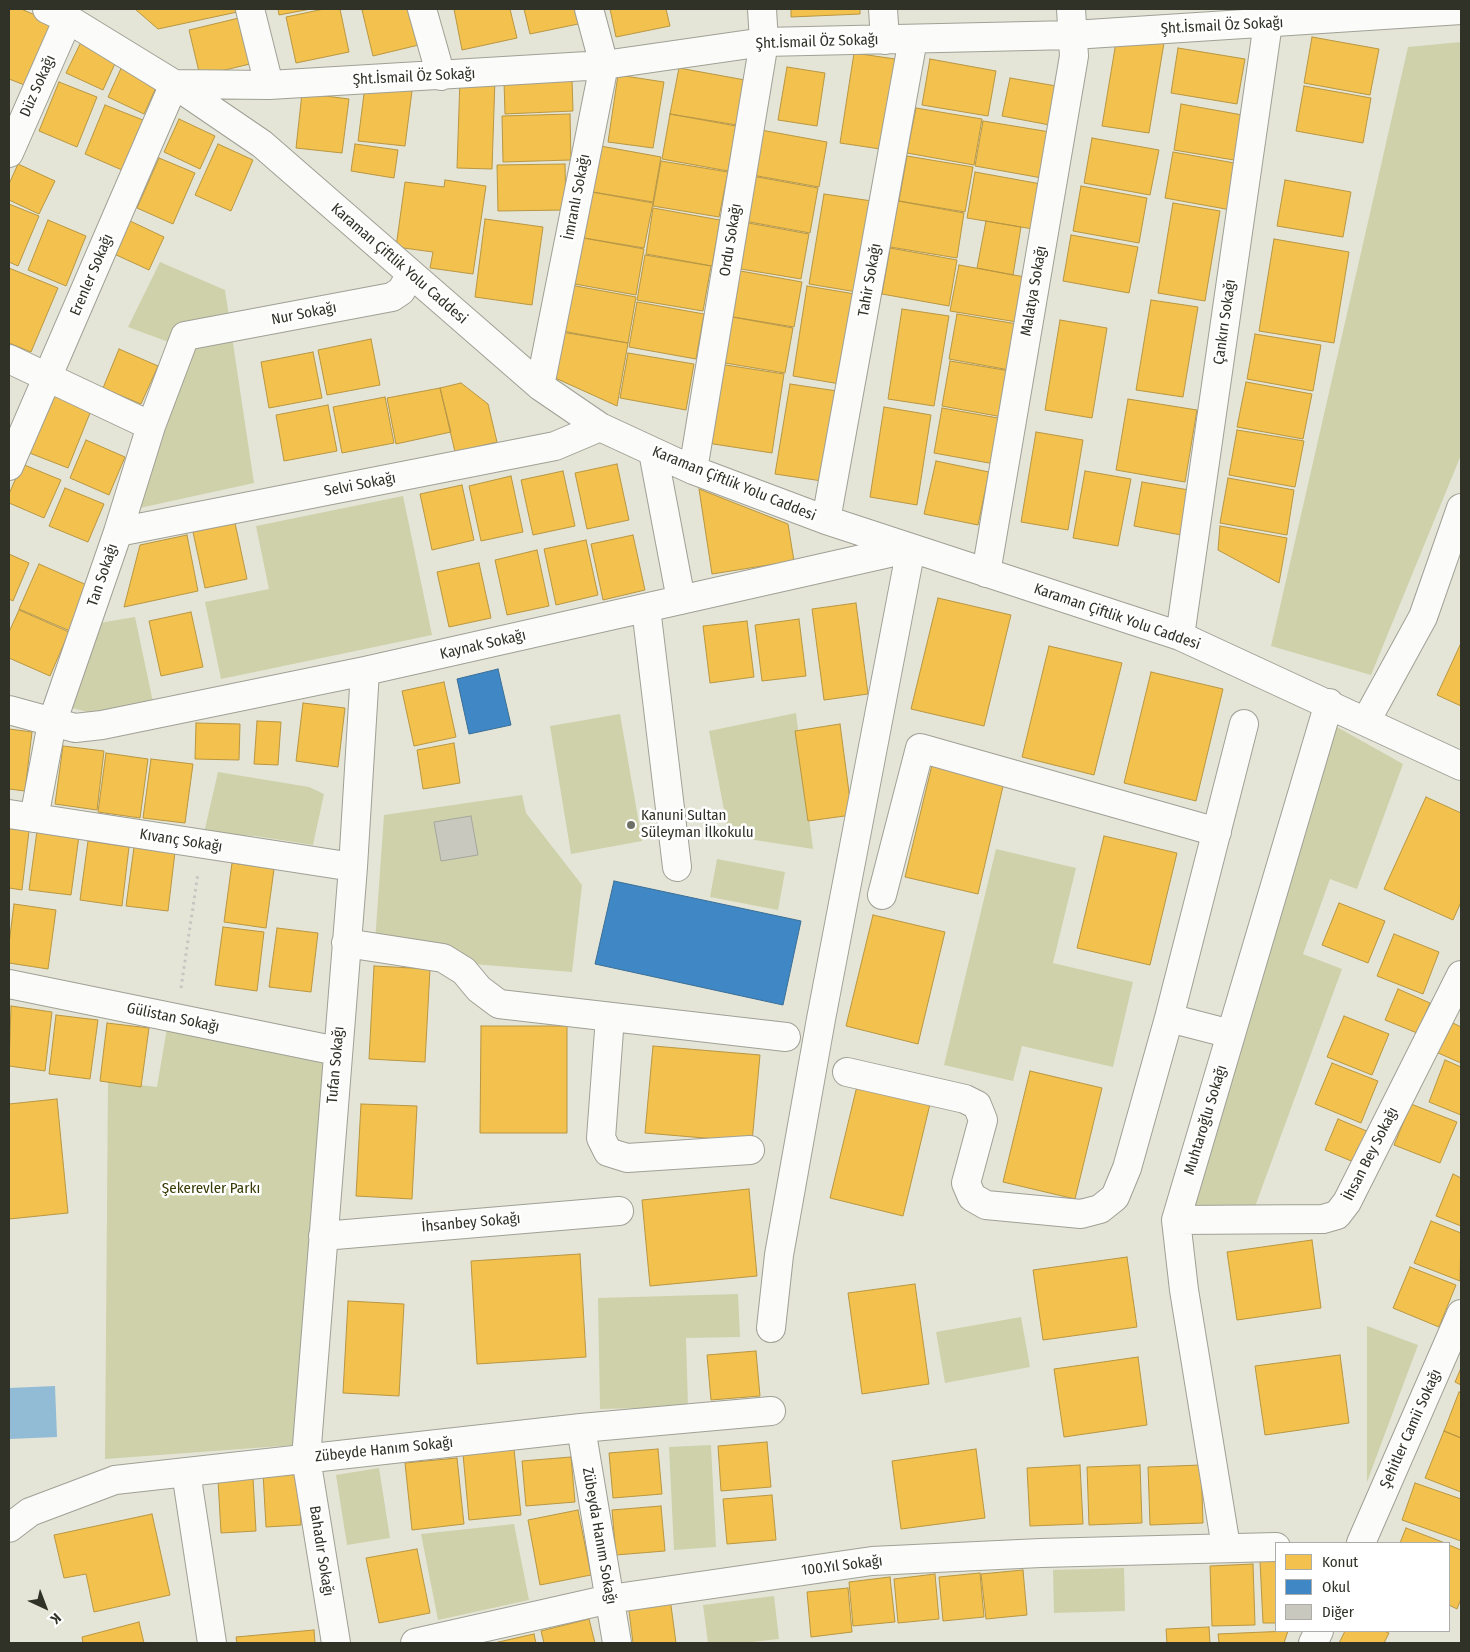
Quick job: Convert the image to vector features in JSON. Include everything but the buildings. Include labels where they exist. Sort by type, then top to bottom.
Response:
[{"type":"street","points":[[250,9],[269,85]]},
{"type":"street","points":[[422,9],[441,76]]},
{"type":"street","name":"İmranlı Sokağı","points":[[540,386],[604,65],[590,9]]},
{"type":"street","name":"Ordu Sokağı","points":[[693,470],[764,42],[762,9]]},
{"type":"street","points":[[882,9],[885,40]]},
{"type":"street","name":"Şht.İsmail Öz Sokağı","points":[[174,84],[269,85],[604,65],[764,42],[914,39],[1072,22],[1461,10]]},
{"type":"street","name":"Karaman Çiftlik Yolu Caddesi","points":[[60,12],[174,84],[262,144],[540,386],[600,427],[693,470],[826,520],[1180,636],[1366,720],[1461,766]]},
{"type":"street","name":"Düz Sokağı","points":[[9,153],[60,12]]},
{"type":"street","name":"Çankırı Sokağı","points":[[1180,636],[1267,16]]},
{"type":"street","name":"Malatya Sokağı","points":[[986,573],[1074,56],[1072,22]]},
{"type":"street","name":"Tahir Sokağı","points":[[826,520],[914,39]]},
{"type":"street","name":"Erenler Sokağı","points":[[9,466],[174,84]]},
{"type":"street","name":"Nur Sokağı","points":[[185,336],[392,297],[401,291],[411,274]]},
{"type":"street","name":"Tan Sokağı","points":[[21,816],[118,532],[151,426],[185,336]]},
{"type":"street","points":[[9,359],[151,426]]},
{"type":"street","name":"Selvi Sokağı","points":[[118,532],[555,446],[600,427]]},
{"type":"street","points":[[653,452],[681,600]]},
{"type":"street","points":[[1366,720],[1423,617],[1461,508]]},
{"type":"street","points":[[771,1328],[779,1255],[821,1019],[911,548]]},
{"type":"street","name":"Kaynak Sokağı","points":[[9,710],[75,728],[102,725],[365,671],[911,548]]},
{"type":"street","points":[[646,608],[677,867]]},
{"type":"street","name":"Tufan Sokağı","points":[[306,1458],[353,867],[365,671]]},
{"type":"street","name":"Muhtaroğlu Sokağı","points":[[1226,1547],[1184,1290],[1176,1220],[1329,703]]},
{"type":"street","points":[[847,1072],[965,1099],[977,1105],[982,1120],[966,1184],[972,1197],[986,1205],[1081,1214],[1100,1209],[1115,1197],[1127,1168],[1168,1018],[1244,724]]},
{"type":"street","points":[[882,895],[920,748],[1217,832]]},
{"type":"street","name":"Kıvanç Sokağı","points":[[21,816],[353,867]]},
{"type":"street","points":[[346,943],[443,958],[464,972],[479,988],[500,1004],[786,1037]]},
{"type":"street","name":"İhsan Bey Sokağı","points":[[1176,1220],[1323,1219],[1337,1215],[1347,1202],[1461,975]]},
{"type":"street","name":"Gülistan Sokağı","points":[[9,984],[337,1051]]},
{"type":"street","points":[[610,1017],[601,1138],[608,1152],[627,1158],[750,1150]]},
{"type":"street","points":[[1168,1018],[1231,1034]]},
{"type":"street","name":"İhsanbey Sokağı","points":[[323,1236],[619,1210]]},
{"type":"street","name":"Şehitler Camii Sokağı","points":[[1361,1542],[1461,1314]]},
{"type":"street","name":"Zübeyde Hanım Sokağı","points":[[9,1528],[30,1512],[115,1480],[581,1428],[771,1411]]},
{"type":"street","name":"Zübeyda Hanım Sokağı","points":[[581,1428],[617,1643]]},
{"type":"street","name":"Bahadır Sokağı","points":[[306,1458],[336,1643]]},
{"type":"street","points":[[186,1472],[212,1643]]},
{"type":"street","name":"100.Yıl Sokağı","points":[[415,1643],[610,1599],[872,1561],[1226,1547],[1275,1547]]},
{"type":"path","points":[[176,1018],[202,845]]},
{"type":"green space","points":[[1461,42],[1461,455],[1371,675],[1271,646],[1408,47]]},
{"type":"green space","points":[[160,262],[225,290],[254,483],[135,509],[190,350],[128,327]]},
{"type":"green space","points":[[403,496],[432,635],[221,679],[205,602],[269,589],[256,526]]},
{"type":"green space","points":[[135,617],[153,702],[92,713],[68,707],[99,623]]},
{"type":"green space","points":[[796,713],[813,849],[729,836],[709,731]]},
{"type":"green space","points":[[1312,713],[1403,764],[1357,889],[1330,879],[1303,954],[1342,969],[1253,1212],[1176,1220]]},
{"type":"green space","points":[[620,714],[642,841],[571,854],[550,726]]},
{"type":"green space","points":[[218,772],[309,787],[324,794],[313,845],[255,836],[204,833]]},
{"type":"green space","points":[[522,795],[526,813],[582,885],[572,972],[374,956],[384,815]]},
{"type":"green space","points":[[996,849],[1076,868],[1053,963],[1133,982],[1113,1067],[1022,1046],[1013,1081],[944,1065]]},
{"type":"green space","points":[[717,859],[785,872],[778,910],[710,897]]},
{"type":"green space","name":"Şekerevler Parkı","points":[[167,1028],[325,1059],[295,1445],[105,1459],[108,1081],[157,1087]]},
{"type":"green space","points":[[738,1294],[740,1337],[686,1338],[688,1407],[600,1409],[598,1298]]},
{"type":"green space","points":[[1021,1317],[1030,1367],[945,1383],[936,1332]]},
{"type":"green space","points":[[1367,1326],[1418,1345],[1367,1482]]},
{"type":"green space","points":[[711,1445],[716,1547],[674,1550],[669,1447]]},
{"type":"green space","points":[[379,1468],[390,1538],[347,1545],[336,1475]]},
{"type":"green space","points":[[514,1524],[529,1600],[438,1620],[421,1534]]},
{"type":"green space","points":[[1124,1568],[1125,1611],[1054,1613],[1053,1570]]},
{"type":"green space","points":[[774,1596],[779,1639],[743,1643],[708,1643],[703,1605]]},
{"type":"water","points":[[55,1386],[57,1437],[9,1439],[9,1388]]},
{"type":"place","name":"Kanuni Sultan Süleyman İlkokulu","points":[[631,825]]}]
